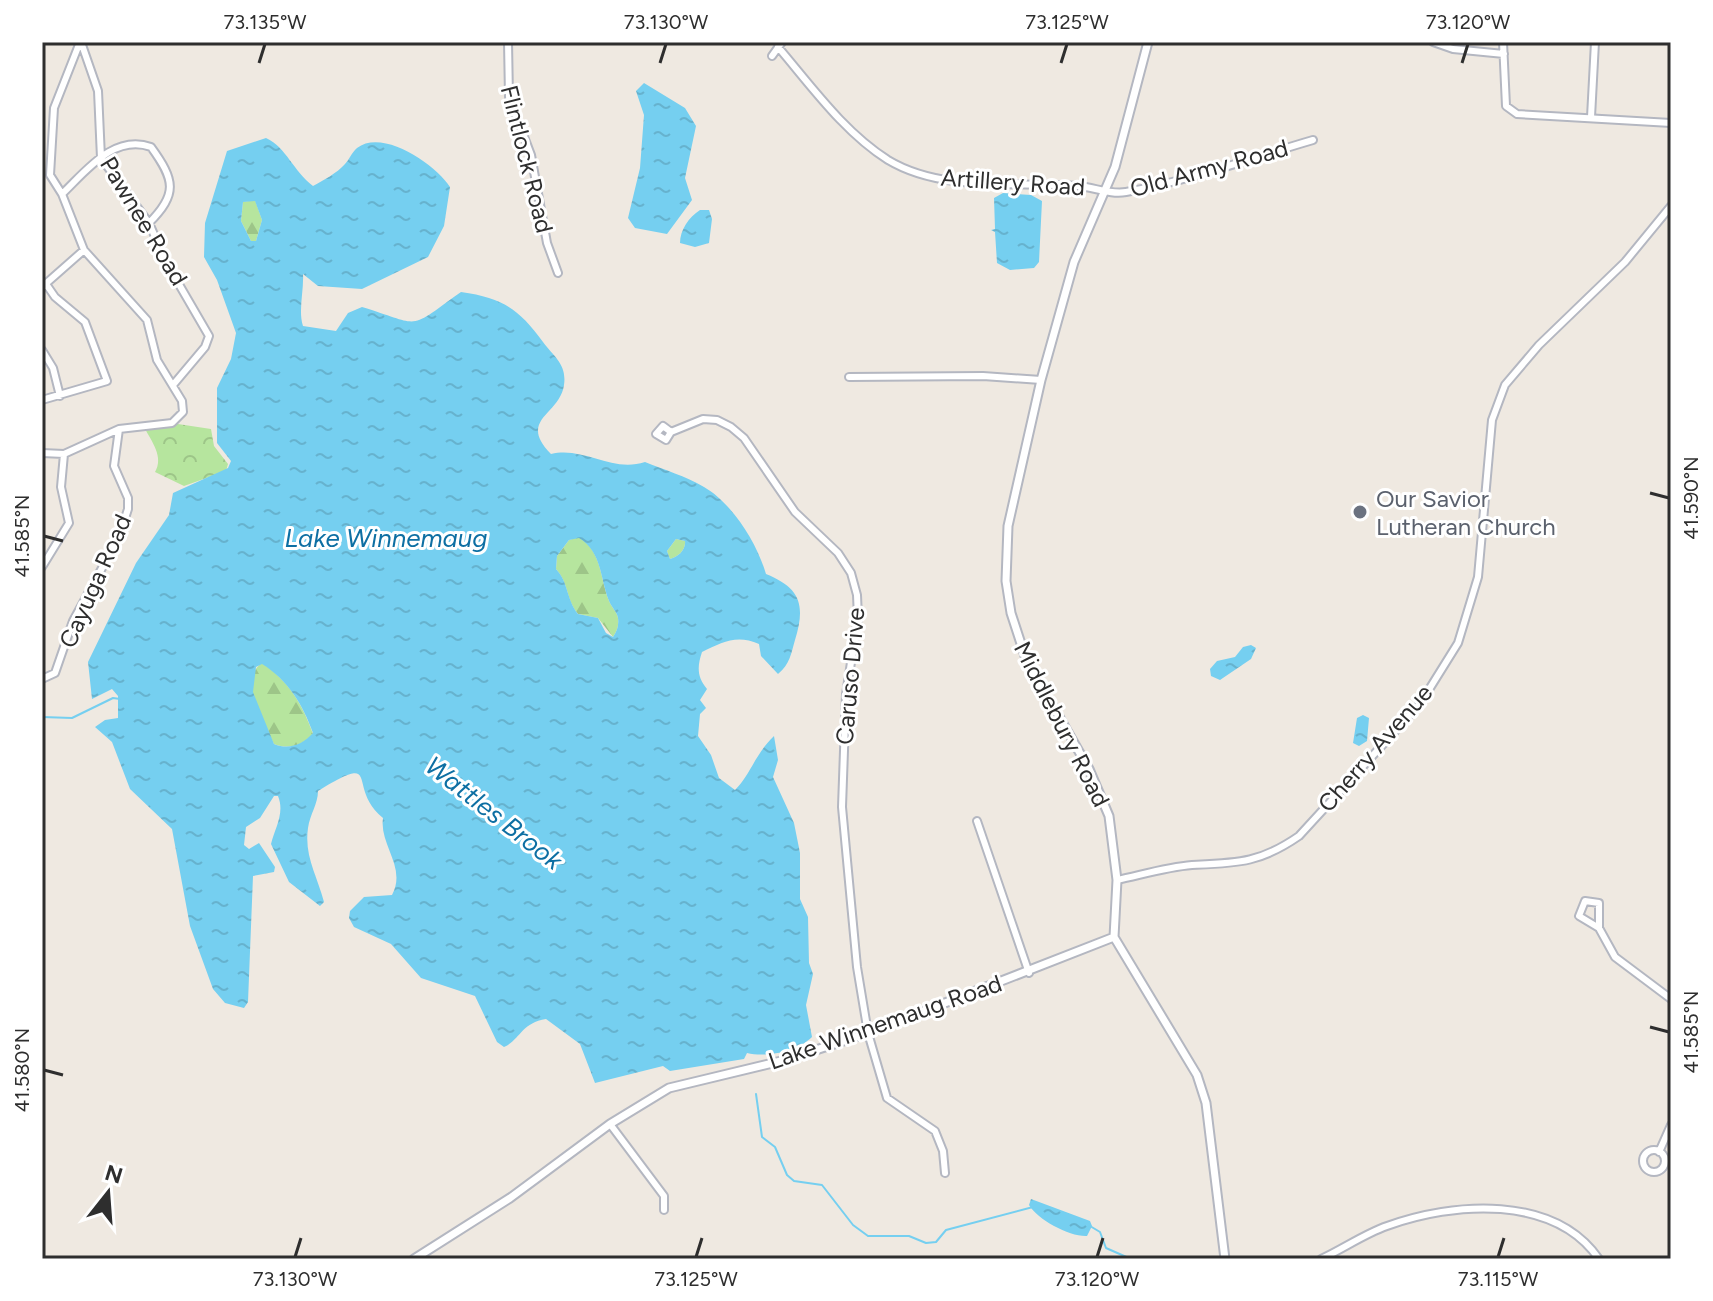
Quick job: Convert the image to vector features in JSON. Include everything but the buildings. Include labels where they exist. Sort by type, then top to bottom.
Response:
[{"type":"street","name":"Pawnee Road","points":[[80,42],[98,91],[101,158],[149,223],[166,262],[209,336],[205,347],[173,385]]},
{"type":"street","points":[[42,453],[64,454],[119,429],[179,420],[182,401],[157,360],[147,320],[84,250],[62,194],[50,175],[54,108],[80,42]]},
{"type":"street","name":"Flintlock Road","points":[[508,42],[509,97],[531,155],[547,243],[558,273]]},
{"type":"street","name":"Middlebury Road","points":[[1114,937],[1117,880],[1109,816],[1101,795],[1026,659],[1011,613],[1006,581],[1008,526],[1041,380],[1074,262],[1106,191],[1148,42]]},
{"type":"street","points":[[1433,42],[1453,49],[1504,54]]},
{"type":"street","points":[[1503,42],[1506,106],[1517,114],[1671,123]]},
{"type":"street","points":[[1591,117],[1595,42]]},
{"type":"street","points":[[772,56],[780,45]]},
{"type":"street","name":"Artillery Road","points":[[780,45],[841,121],[877,152],[907,169],[960,183],[1017,182],[1106,191]]},
{"type":"street","name":"Old Army Road","points":[[1106,191],[1124,193],[1179,180],[1313,140]]},
{"type":"street","points":[[62,194],[101,158],[122,144],[135,142],[151,147],[164,164],[171,183],[170,198],[149,223]]},
{"type":"street","points":[[42,179],[50,175]]},
{"type":"street","name":"Cherry Avenue","points":[[1117,880],[1190,865],[1230,865],[1276,852],[1299,836],[1420,704],[1458,643],[1478,577],[1492,420],[1505,385],[1539,345],[1625,262],[1671,206]]},
{"type":"street","points":[[42,400],[107,381],[85,322],[44,285],[84,250]]},
{"type":"street","points":[[42,350],[53,368],[60,396]]},
{"type":"street","points":[[849,377],[983,376],[1041,380]]},
{"type":"street","name":"Caruso Drive","points":[[671,432],[703,419],[731,427],[744,438],[795,512],[838,553],[851,573],[857,595],[858,618],[846,694],[842,807],[854,939],[868,1033],[887,1098],[935,1131],[943,1151],[945,1173]]},
{"type":"street","name":"Cayuga Road","points":[[42,679],[55,673],[73,621],[119,537],[128,509],[128,498],[114,466],[119,429]]},
{"type":"street","points":[[42,567],[69,523],[61,487],[64,454]]},
{"type":"street","points":[[977,821],[1029,973]]},
{"type":"street","points":[[1599,928],[1579,916],[1580,905],[1585,901],[1599,903],[1599,928],[1615,957],[1671,999]]},
{"type":"street","points":[[1114,937],[1197,1075],[1206,1103],[1225,1259]]},
{"type":"street","name":"Lake Winnemaug Road","points":[[414,1259],[510,1198],[610,1124],[669,1088],[785,1060],[868,1033],[1029,973],[1114,937]]},
{"type":"street","points":[[610,1124],[664,1196],[664,1210]]},
{"type":"street","points":[[1659,1152],[1671,1125]]},
{"type":"street","points":[[1321,1259],[1397,1223],[1457,1211],[1507,1208],[1541,1216],[1569,1231],[1599,1259]]},
{"type":"green space","points":[[255,200],[262,220],[256,241],[251,241],[241,221],[243,202]]},
{"type":"green space","points":[[158,421],[211,429],[214,446],[228,464],[226,471],[184,486],[155,472],[158,455],[144,427]]},
{"type":"green space","points":[[579,537],[587,543],[596,558],[609,601],[617,616],[618,626],[613,637],[598,618],[578,614],[556,569],[557,556],[569,540]]},
{"type":"green space","points":[[676,539],[685,541],[684,547],[679,555],[670,559],[667,551]]},
{"type":"green space","points":[[262,663],[287,685],[304,713],[313,734],[300,744],[285,747],[274,744],[265,726],[252,691],[255,671]]},
{"type":"water","points":[[644,83],[685,108],[696,126],[685,178],[692,200],[667,234],[635,228],[628,218],[640,168],[644,115],[636,91]]},
{"type":"water","name":"Lake Winnemaug","points":[[266,138],[313,186],[338,170],[357,148],[368,143],[394,146],[433,169],[450,187],[444,226],[428,257],[362,289],[318,286],[303,274],[303,326],[336,331],[348,313],[362,307],[414,321],[422,319],[461,292],[509,307],[534,331],[559,361],[564,372],[561,395],[539,425],[538,433],[551,454],[575,453],[621,464],[645,462],[704,487],[734,513],[766,574],[793,592],[800,607],[798,627],[790,658],[778,674],[761,656],[759,644],[751,641],[730,640],[702,652],[699,672],[707,689],[700,700],[706,708],[700,714],[698,736],[711,755],[719,778],[735,790],[774,736],[778,760],[773,777],[794,823],[800,853],[800,899],[808,917],[809,963],[813,974],[806,1005],[812,1037],[806,1042],[782,1052],[764,1055],[747,1053],[744,1059],[670,1071],[663,1066],[595,1083],[580,1044],[546,1019],[531,1024],[504,1047],[497,1042],[475,996],[421,978],[391,944],[354,927],[349,918],[350,911],[364,897],[392,895],[396,885],[395,865],[385,837],[383,818],[372,806],[358,774],[338,779],[318,791],[307,838],[309,857],[324,902],[320,906],[289,882],[271,844],[280,814],[278,796],[274,796],[260,818],[246,827],[244,845],[249,849],[259,843],[275,867],[274,872],[253,876],[248,1002],[244,1008],[225,1003],[213,989],[190,926],[172,829],[130,789],[112,742],[95,727],[105,720],[118,718],[118,696],[112,689],[92,699],[88,662],[136,563],[169,515],[173,493],[228,468],[231,461],[217,443],[217,388],[231,359],[236,333],[217,280],[204,257],[205,223],[227,151]],"holes":[[[255,201],[262,220],[256,241],[251,241],[241,221],[243,202]],[[579,538],[596,558],[609,601],[618,618],[613,637],[606,633],[598,618],[578,614],[571,603],[556,569],[557,556],[569,540]],[[676,539],[685,541],[683,550],[676,557],[670,559],[667,551]],[[262,664],[271,670],[294,694],[313,733],[304,741],[290,746],[274,744],[253,692],[256,667]]]},
{"type":"water","points":[[1003,193],[1031,195],[1042,201],[1039,262],[1034,268],[1010,270],[997,263],[995,232],[991,230],[995,229],[994,198]]},
{"type":"water","points":[[700,210],[709,210],[712,219],[709,243],[695,247],[680,243],[686,224]]},
{"type":"water","points":[[1251,645],[1256,648],[1251,659],[1220,680],[1211,676],[1210,669],[1217,661],[1235,657],[1243,647]]},
{"type":"water","points":[[1363,715],[1369,718],[1367,741],[1359,746],[1353,743],[1357,718]]},
{"type":"water","points":[[1031,1199],[1090,1221],[1092,1226],[1087,1236],[1072,1234],[1047,1222],[1033,1211],[1029,1205]]},
{"type":"waterway","name":"Wattles Brook","points":[[42,717],[72,718],[113,698],[120,699]]},
{"type":"waterway","name":"Wattles Brook","points":[[756,1094],[762,1137],[775,1147],[787,1175],[794,1181],[822,1185],[853,1225],[868,1236],[909,1236],[926,1243],[936,1242],[946,1230],[1033,1207]]},
{"type":"waterway","name":"Wattles Brook","points":[[1090,1226],[1100,1232],[1106,1248],[1131,1259]]},
{"type":"place","name":"Our Savior Lutheran Church","points":[[1360,512]]}]
